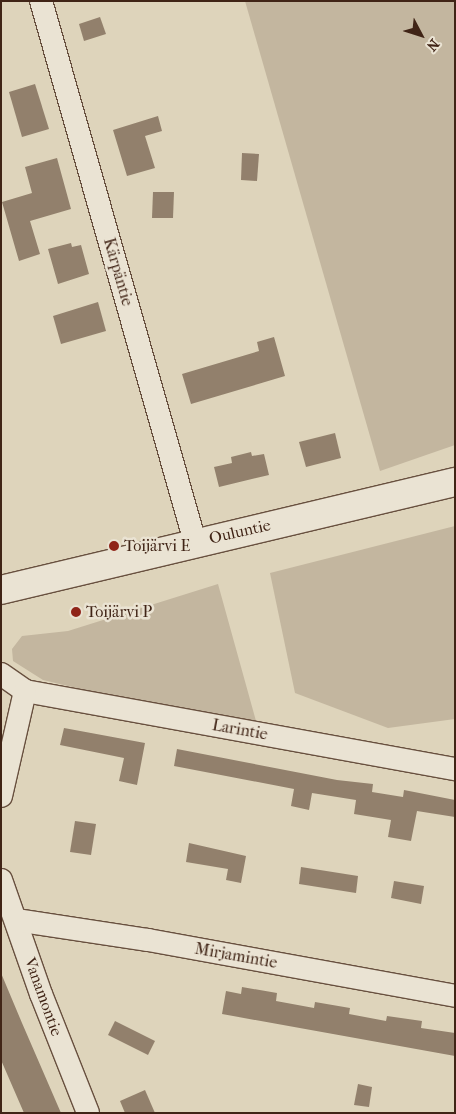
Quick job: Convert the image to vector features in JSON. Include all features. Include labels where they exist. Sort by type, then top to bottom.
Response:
[{"type":"main road","name":"Ouluntie","points":[[1,590],[195,542],[453,482]]},
{"type":"street","name":"Kärpäntie","points":[[42,1],[195,542]]},
{"type":"street","points":[[1,674],[24,691],[1,796]]},
{"type":"street","name":"Larintie","points":[[24,691],[455,769]]},
{"type":"street","name":"Vanamontie","points":[[1,880],[88,1113]]},
{"type":"street","name":"Mirjamintie","points":[[16,920],[148,940],[455,996]]},
{"type":"shaded area","points":[[245,1],[455,1],[455,445],[380,471]]},
{"type":"shaded area","points":[[455,526],[455,719],[388,728],[295,693],[270,573]]},
{"type":"shaded area","points":[[218,584],[256,721],[126,700],[43,680],[13,661],[12,649],[22,636],[68,631]]},
{"type":"building","points":[[100,17],[106,34],[84,41],[79,24]]},
{"type":"building","points":[[35,84],[49,129],[22,137],[9,92]]},
{"type":"building","points":[[158,116],[162,131],[145,136],[155,168],[127,176],[113,130]]},
{"type":"building","points":[[242,153],[259,154],[257,181],[241,180]]},
{"type":"building","points":[[57,158],[71,209],[30,221],[40,254],[19,261],[2,202],[32,193],[25,167]]},
{"type":"building","points":[[153,192],[174,192],[173,218],[152,218]]},
{"type":"building","points":[[71,243],[72,247],[81,245],[89,274],[58,284],[48,249]]},
{"type":"building","points":[[98,302],[106,331],[61,344],[53,316]]},
{"type":"building","points":[[274,337],[285,376],[191,404],[182,374],[259,351],[257,342]]},
{"type":"building","points":[[335,433],[341,458],[306,467],[299,442]]},
{"type":"building","points":[[251,452],[252,456],[264,454],[269,475],[219,487],[214,467],[232,463],[231,457]]},
{"type":"building","points":[[64,728],[145,743],[137,785],[119,781],[124,758],[60,745]]},
{"type":"building","points":[[177,749],[337,780],[373,784],[372,792],[403,797],[404,790],[455,800],[455,817],[417,811],[411,841],[388,837],[391,820],[354,814],[356,800],[312,793],[309,810],[291,806],[294,789],[174,766]]},
{"type":"building","points":[[75,821],[96,824],[91,855],[70,852]]},
{"type":"building","points":[[189,843],[246,856],[241,883],[226,880],[228,869],[186,862]]},
{"type":"building","points":[[301,867],[358,876],[356,893],[299,884]]},
{"type":"building","points":[[394,881],[424,886],[421,904],[391,898]]},
{"type":"building","points":[[1,973],[61,1113],[24,1113],[1,1060]]},
{"type":"building","points":[[242,987],[277,993],[276,1001],[314,1008],[315,1002],[350,1008],[349,1014],[386,1021],[387,1016],[422,1021],[421,1028],[455,1033],[455,1056],[222,1014],[226,991],[241,994]]},
{"type":"building","points":[[115,1021],[155,1041],[148,1055],[108,1035]]},
{"type":"building","points":[[358,1084],[372,1087],[369,1107],[354,1105]]},
{"type":"building","points":[[145,1090],[155,1113],[125,1113],[120,1101]]},
{"type":"place","name":"Toijärvi E","points":[[114,546]]},
{"type":"place","name":"Toijärvi P","points":[[76,612]]}]
